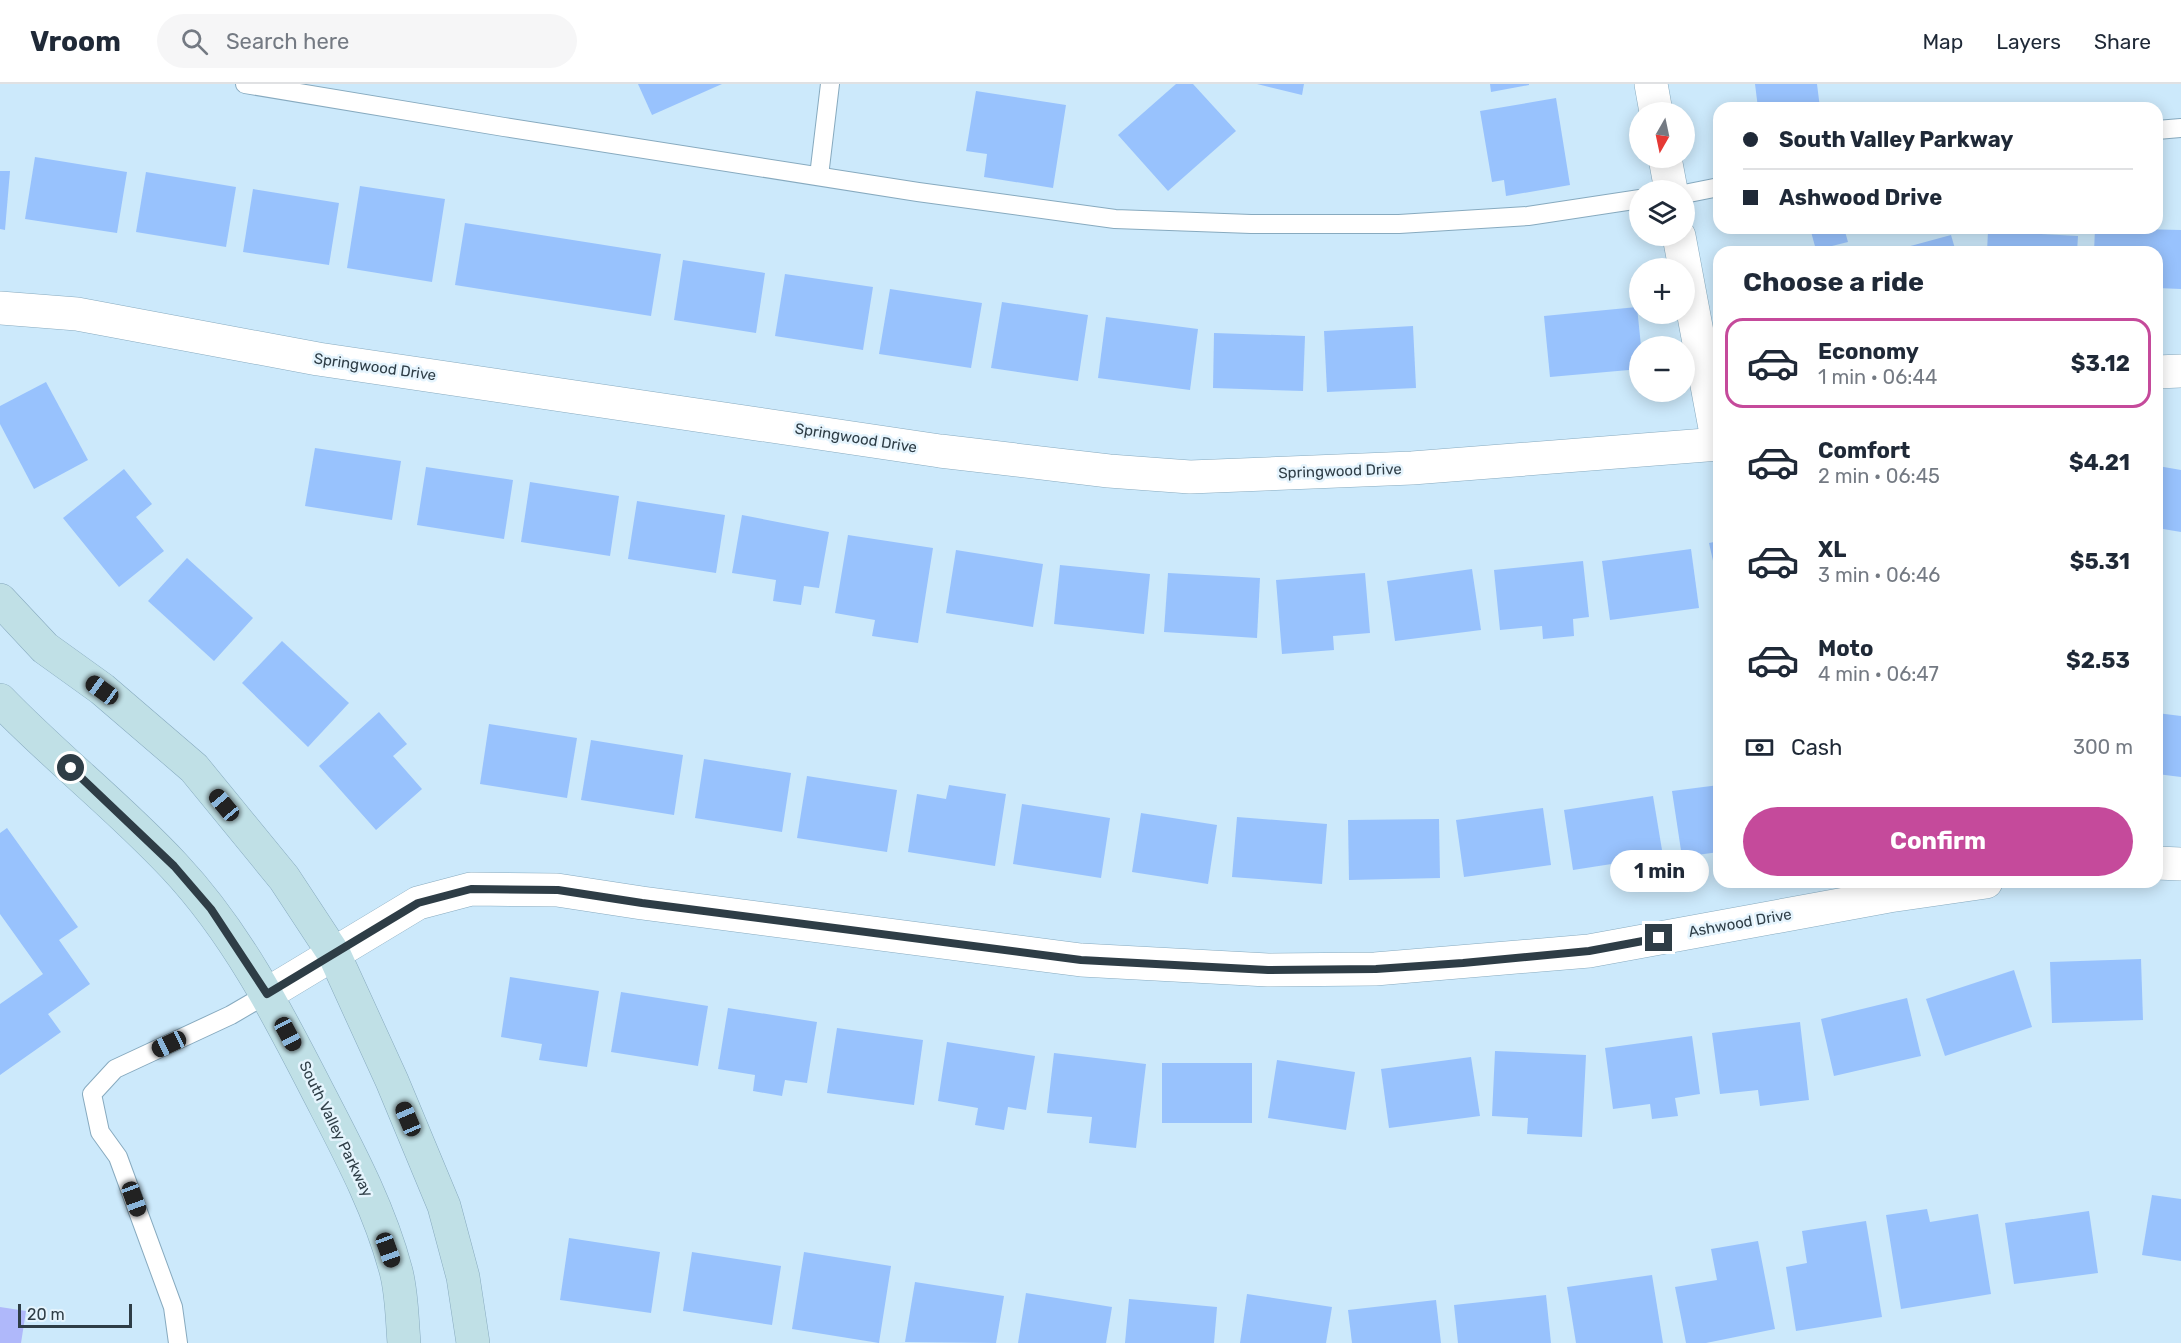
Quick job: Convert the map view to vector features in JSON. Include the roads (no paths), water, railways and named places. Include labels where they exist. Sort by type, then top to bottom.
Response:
[{"type":"main road","points":[[0,600],[45,648],[102,690],[194,768],[284,878],[334,954],[392,1082],[444,1206],[463,1277],[473,1343]]},
{"type":"main road","name":"South Valley Parkway","points":[[0,700],[174,866],[211,909],[267,994],[365,1183],[396,1272],[404,1343]]},
{"type":"street","points":[[1651,84],[1654,102]]},
{"type":"street","points":[[1681,246],[1713,413]]},
{"type":"street","name":"Springwood Drive","points":[[0,308],[77,314],[318,358],[928,449],[1109,471],[1190,477],[1400,468],[1713,444]]},
{"type":"street","points":[[2163,372],[2181,372]]},
{"type":"street","points":[[2163,863],[2181,864]]},
{"type":"street","name":"Ashwood Drive","points":[[267,994],[418,903],[471,889],[558,890],[1081,960],[1268,970],[1376,969],[1589,951],[1944,888]]},
{"type":"lane","points":[[245,84],[324,91],[819,176],[1115,219],[1342,225],[1462,221],[1528,216],[1629,201]]},
{"type":"lane","points":[[819,176],[830,84]]},
{"type":"lane","points":[[2163,130],[2181,128]]},
{"type":"lane","points":[[1695,192],[1713,188]]},
{"type":"lane","points":[[178,1343],[172,1307],[118,1156],[100,1132],[92,1094],[115,1069],[237,1012],[267,994]]}]
